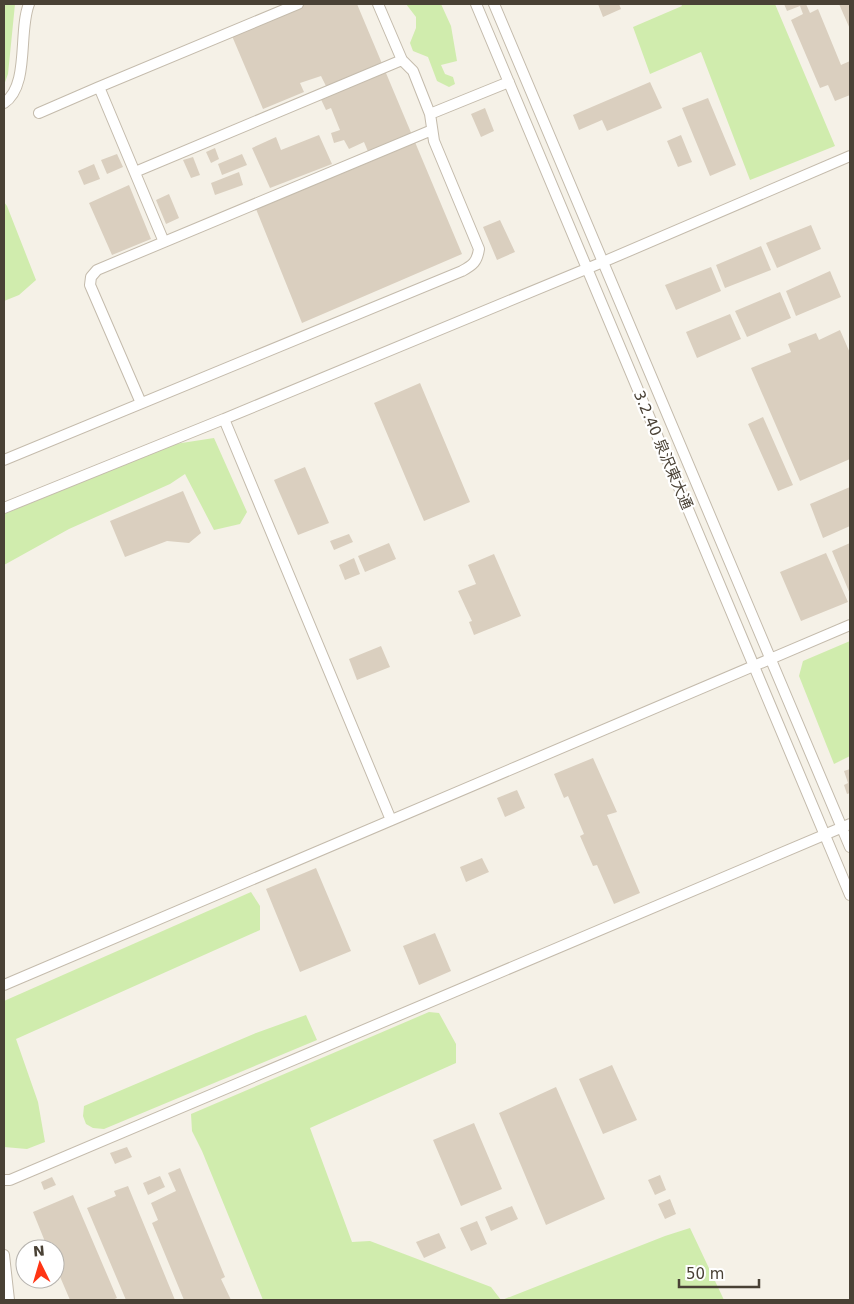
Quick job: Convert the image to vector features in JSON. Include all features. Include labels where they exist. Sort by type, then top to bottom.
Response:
[{"type":"street","points":[[4,103],[10,99],[19,83],[25,20],[29,4]]},
{"type":"street","points":[[39,113],[298,4]]},
{"type":"street","points":[[4,460],[473,265],[477,260],[479,249],[434,141],[430,114],[414,71],[402,60],[378,4]]},
{"type":"street","name":"3.2.40 泉沢東大通","points":[[476,4],[752,666],[850,895]]},
{"type":"street","name":"3.2.40 泉沢東大通","points":[[494,4],[770,659],[846,826],[850,847]]},
{"type":"street","points":[[135,172],[402,60]]},
{"type":"street","points":[[430,114],[509,82]]},
{"type":"street","points":[[99,87],[164,242]]},
{"type":"street","points":[[141,403],[90,284],[91,277],[97,270],[432,130]]},
{"type":"street","points":[[4,508],[603,262],[850,156]]},
{"type":"street","points":[[224,419],[391,820]]},
{"type":"street","points":[[4,985],[850,625]]},
{"type":"street","points":[[4,1180],[10,1180],[846,826]]},
{"type":"street","points":[[4,1255],[9,1300]]},
{"type":"green space","points":[[4,4],[15,4],[8,74],[4,85]]},
{"type":"green space","points":[[406,4],[441,4],[451,26],[457,61],[441,65],[445,74],[453,77],[455,84],[449,87],[437,81],[428,57],[413,51],[410,43],[416,28],[416,17]]},
{"type":"green space","points":[[681,4],[775,4],[835,146],[750,180],[701,52],[650,74],[633,27],[682,6]]},
{"type":"green space","points":[[4,202],[36,280],[19,295],[4,301]]},
{"type":"green space","points":[[214,438],[247,512],[240,524],[214,530],[185,474],[170,484],[69,529],[4,565],[4,514],[175,444]]},
{"type":"green space","points":[[850,641],[850,756],[834,764],[799,676],[803,661]]},
{"type":"green space","points":[[251,892],[260,906],[260,930],[16,1039],[38,1102],[45,1142],[27,1149],[4,1147],[4,1001]]},
{"type":"green space","points":[[429,1012],[439,1013],[456,1044],[456,1063],[310,1128],[352,1242],[370,1241],[491,1287],[501,1300],[263,1300],[192,1131],[191,1114]]},
{"type":"green space","points":[[306,1015],[317,1040],[104,1129],[93,1128],[86,1124],[83,1116],[84,1106],[256,1033]]},
{"type":"green space","points":[[690,1228],[724,1300],[502,1300],[665,1236]]},
{"type":"building","points":[[300,4],[357,4],[462,254],[302,323],[256,209],[372,161],[364,142],[349,149],[344,140],[334,143],[331,133],[340,130],[331,108],[326,110],[317,91],[326,86],[321,76],[300,83],[304,92],[263,109],[232,36]]},
{"type":"building","points":[[598,4],[619,4],[621,9],[603,17]]},
{"type":"building","points":[[784,4],[806,4],[810,13],[818,9],[841,65],[850,61],[850,95],[835,101],[828,85],[820,88],[791,20],[803,14],[800,6],[787,11]]},
{"type":"building","points":[[839,4],[850,4],[850,29]]},
{"type":"building","points":[[650,82],[662,108],[607,131],[602,120],[579,130],[573,115]]},
{"type":"building","points":[[708,98],[736,165],[710,176],[682,108]]},
{"type":"building","points":[[485,108],[494,131],[481,137],[471,114]]},
{"type":"building","points":[[319,135],[332,164],[270,188],[252,148],[276,137],[281,150]]},
{"type":"building","points":[[681,135],[692,162],[678,167],[667,141]]},
{"type":"building","points":[[215,148],[219,159],[211,163],[206,152]]},
{"type":"building","points":[[117,154],[123,167],[107,174],[101,160]]},
{"type":"building","points":[[242,154],[247,165],[222,175],[218,164]]},
{"type":"building","points":[[193,157],[200,175],[191,178],[183,160]]},
{"type":"building","points":[[94,164],[100,179],[84,185],[78,171]]},
{"type":"building","points":[[239,172],[243,185],[215,195],[211,183]]},
{"type":"building","points":[[129,185],[151,239],[112,255],[89,203]]},
{"type":"building","points":[[169,194],[179,218],[166,224],[156,200]]},
{"type":"building","points":[[500,220],[515,252],[497,260],[483,227]]},
{"type":"building","points":[[811,225],[821,249],[777,268],[766,243]]},
{"type":"building","points":[[761,246],[771,270],[725,288],[716,265]]},
{"type":"building","points":[[711,267],[721,291],[676,310],[665,285]]},
{"type":"building","points":[[830,271],[841,297],[796,316],[786,291]]},
{"type":"building","points":[[780,292],[791,318],[747,337],[735,311]]},
{"type":"building","points":[[730,314],[741,339],[697,358],[686,332]]},
{"type":"building","points":[[840,330],[850,353],[850,459],[800,481],[751,368],[791,352],[788,344],[816,333],[819,340]]},
{"type":"building","points":[[420,383],[470,502],[424,521],[374,403]]},
{"type":"building","points":[[763,417],[793,485],[778,491],[748,424]]},
{"type":"building","points":[[305,467],[329,523],[298,535],[274,480]]},
{"type":"building","points":[[850,487],[850,526],[823,538],[810,504]]},
{"type":"building","points":[[183,491],[201,533],[189,543],[167,541],[125,557],[110,521]]},
{"type":"building","points":[[349,534],[353,542],[334,550],[330,541]]},
{"type":"building","points":[[389,543],[396,559],[365,572],[358,556]]},
{"type":"building","points":[[850,543],[850,594],[832,551]]},
{"type":"building","points":[[826,553],[848,602],[801,621],[780,572]]},
{"type":"building","points":[[494,554],[521,616],[474,635],[469,622],[472,621],[458,591],[476,584],[468,565]]},
{"type":"building","points":[[354,558],[360,574],[345,580],[339,565]]},
{"type":"building","points":[[381,646],[390,667],[357,680],[349,659]]},
{"type":"building","points":[[593,758],[617,812],[607,815],[640,893],[614,904],[597,865],[593,866],[580,836],[584,834],[568,796],[564,798],[554,774]]},
{"type":"building","points":[[850,769],[850,793],[847,794],[844,785],[848,783],[844,771]]},
{"type":"building","points":[[517,790],[525,808],[505,817],[497,798]]},
{"type":"building","points":[[482,858],[489,872],[466,882],[460,867]]},
{"type":"building","points":[[316,868],[351,951],[300,972],[266,889]]},
{"type":"building","points":[[435,933],[451,971],[419,985],[403,946]]},
{"type":"building","points":[[612,1065],[637,1120],[603,1134],[579,1079]]},
{"type":"building","points":[[556,1087],[605,1199],[546,1225],[499,1113]]},
{"type":"building","points":[[474,1123],[502,1189],[461,1206],[433,1140]]},
{"type":"building","points":[[127,1147],[132,1157],[115,1164],[110,1153]]},
{"type":"building","points":[[180,1168],[225,1277],[221,1279],[231,1300],[184,1300],[152,1223],[158,1220],[151,1203],[176,1191],[168,1173]]},
{"type":"building","points":[[660,1175],[666,1190],[655,1195],[648,1180]]},
{"type":"building","points":[[160,1176],[165,1187],[148,1195],[143,1183]]},
{"type":"building","points":[[52,1177],[56,1185],[44,1190],[41,1182]]},
{"type":"building","points":[[128,1186],[175,1300],[126,1300],[87,1208],[116,1196],[114,1191]]},
{"type":"building","points":[[73,1195],[117,1298],[112,1300],[70,1300],[65,1288],[65,1239],[44,1239],[33,1212]]},
{"type":"building","points":[[670,1199],[676,1214],[665,1219],[658,1204]]},
{"type":"building","points":[[512,1206],[518,1219],[491,1231],[485,1217]]},
{"type":"building","points":[[477,1221],[487,1244],[471,1251],[460,1228]]},
{"type":"building","points":[[439,1233],[446,1248],[424,1258],[416,1242]]}]
